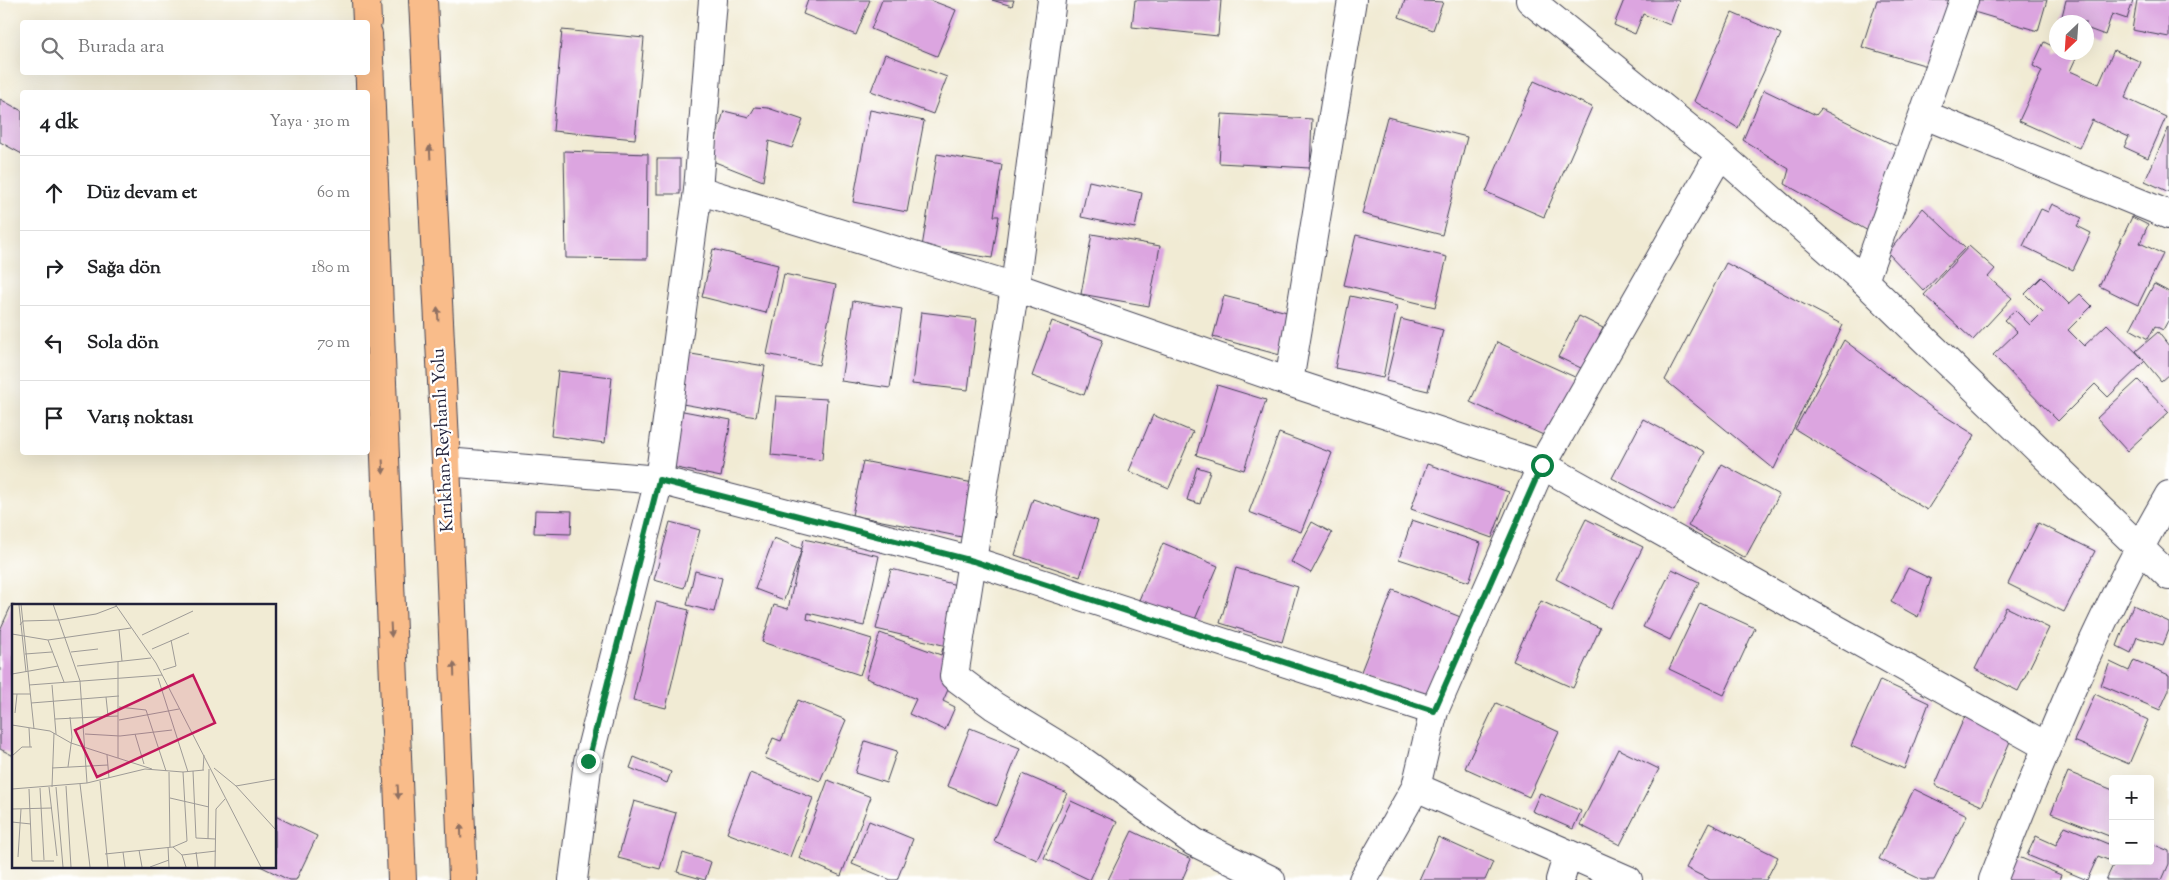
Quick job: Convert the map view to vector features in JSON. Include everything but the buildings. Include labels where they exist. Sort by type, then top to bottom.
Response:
[{"type":"highway","points":[[366,0],[367,20]]},
{"type":"highway","name":"Kırıkhan-Reyhanlı Yolu","points":[[423,0],[446,462],[463,880]]},
{"type":"highway","points":[[369,75],[383,450],[402,880]]},
{"type":"street","points":[[573,880],[588,761],[659,480],[698,190],[713,0]]},
{"type":"street","points":[[1052,0],[1015,286],[954,676],[994,706],[1074,755],[1194,842],[1271,880]]},
{"type":"street","points":[[1290,382],[1352,0]]},
{"type":"street","points":[[1530,0],[1720,154],[1864,281],[2169,576]]},
{"type":"street","points":[[1864,281],[1925,115],[1964,0]]},
{"type":"street","points":[[1925,115],[2169,215]]},
{"type":"street","points":[[1363,880],[1416,788],[1434,711],[1542,465],[1720,154]]},
{"type":"street","points":[[698,190],[1015,286],[1290,382],[1542,465],[2046,746]]},
{"type":"street","points":[[446,462],[659,480],[973,561],[1434,711]]},
{"type":"street","points":[[1993,880],[2046,746],[2138,548],[2169,495]]},
{"type":"street","points":[[1416,788],[1628,880]]},
{"type":"street","points":[[1560,880],[1568,854]]},
{"type":"route","points":[[588,761],[659,480],[973,561],[1434,711],[1542,465]]}]
